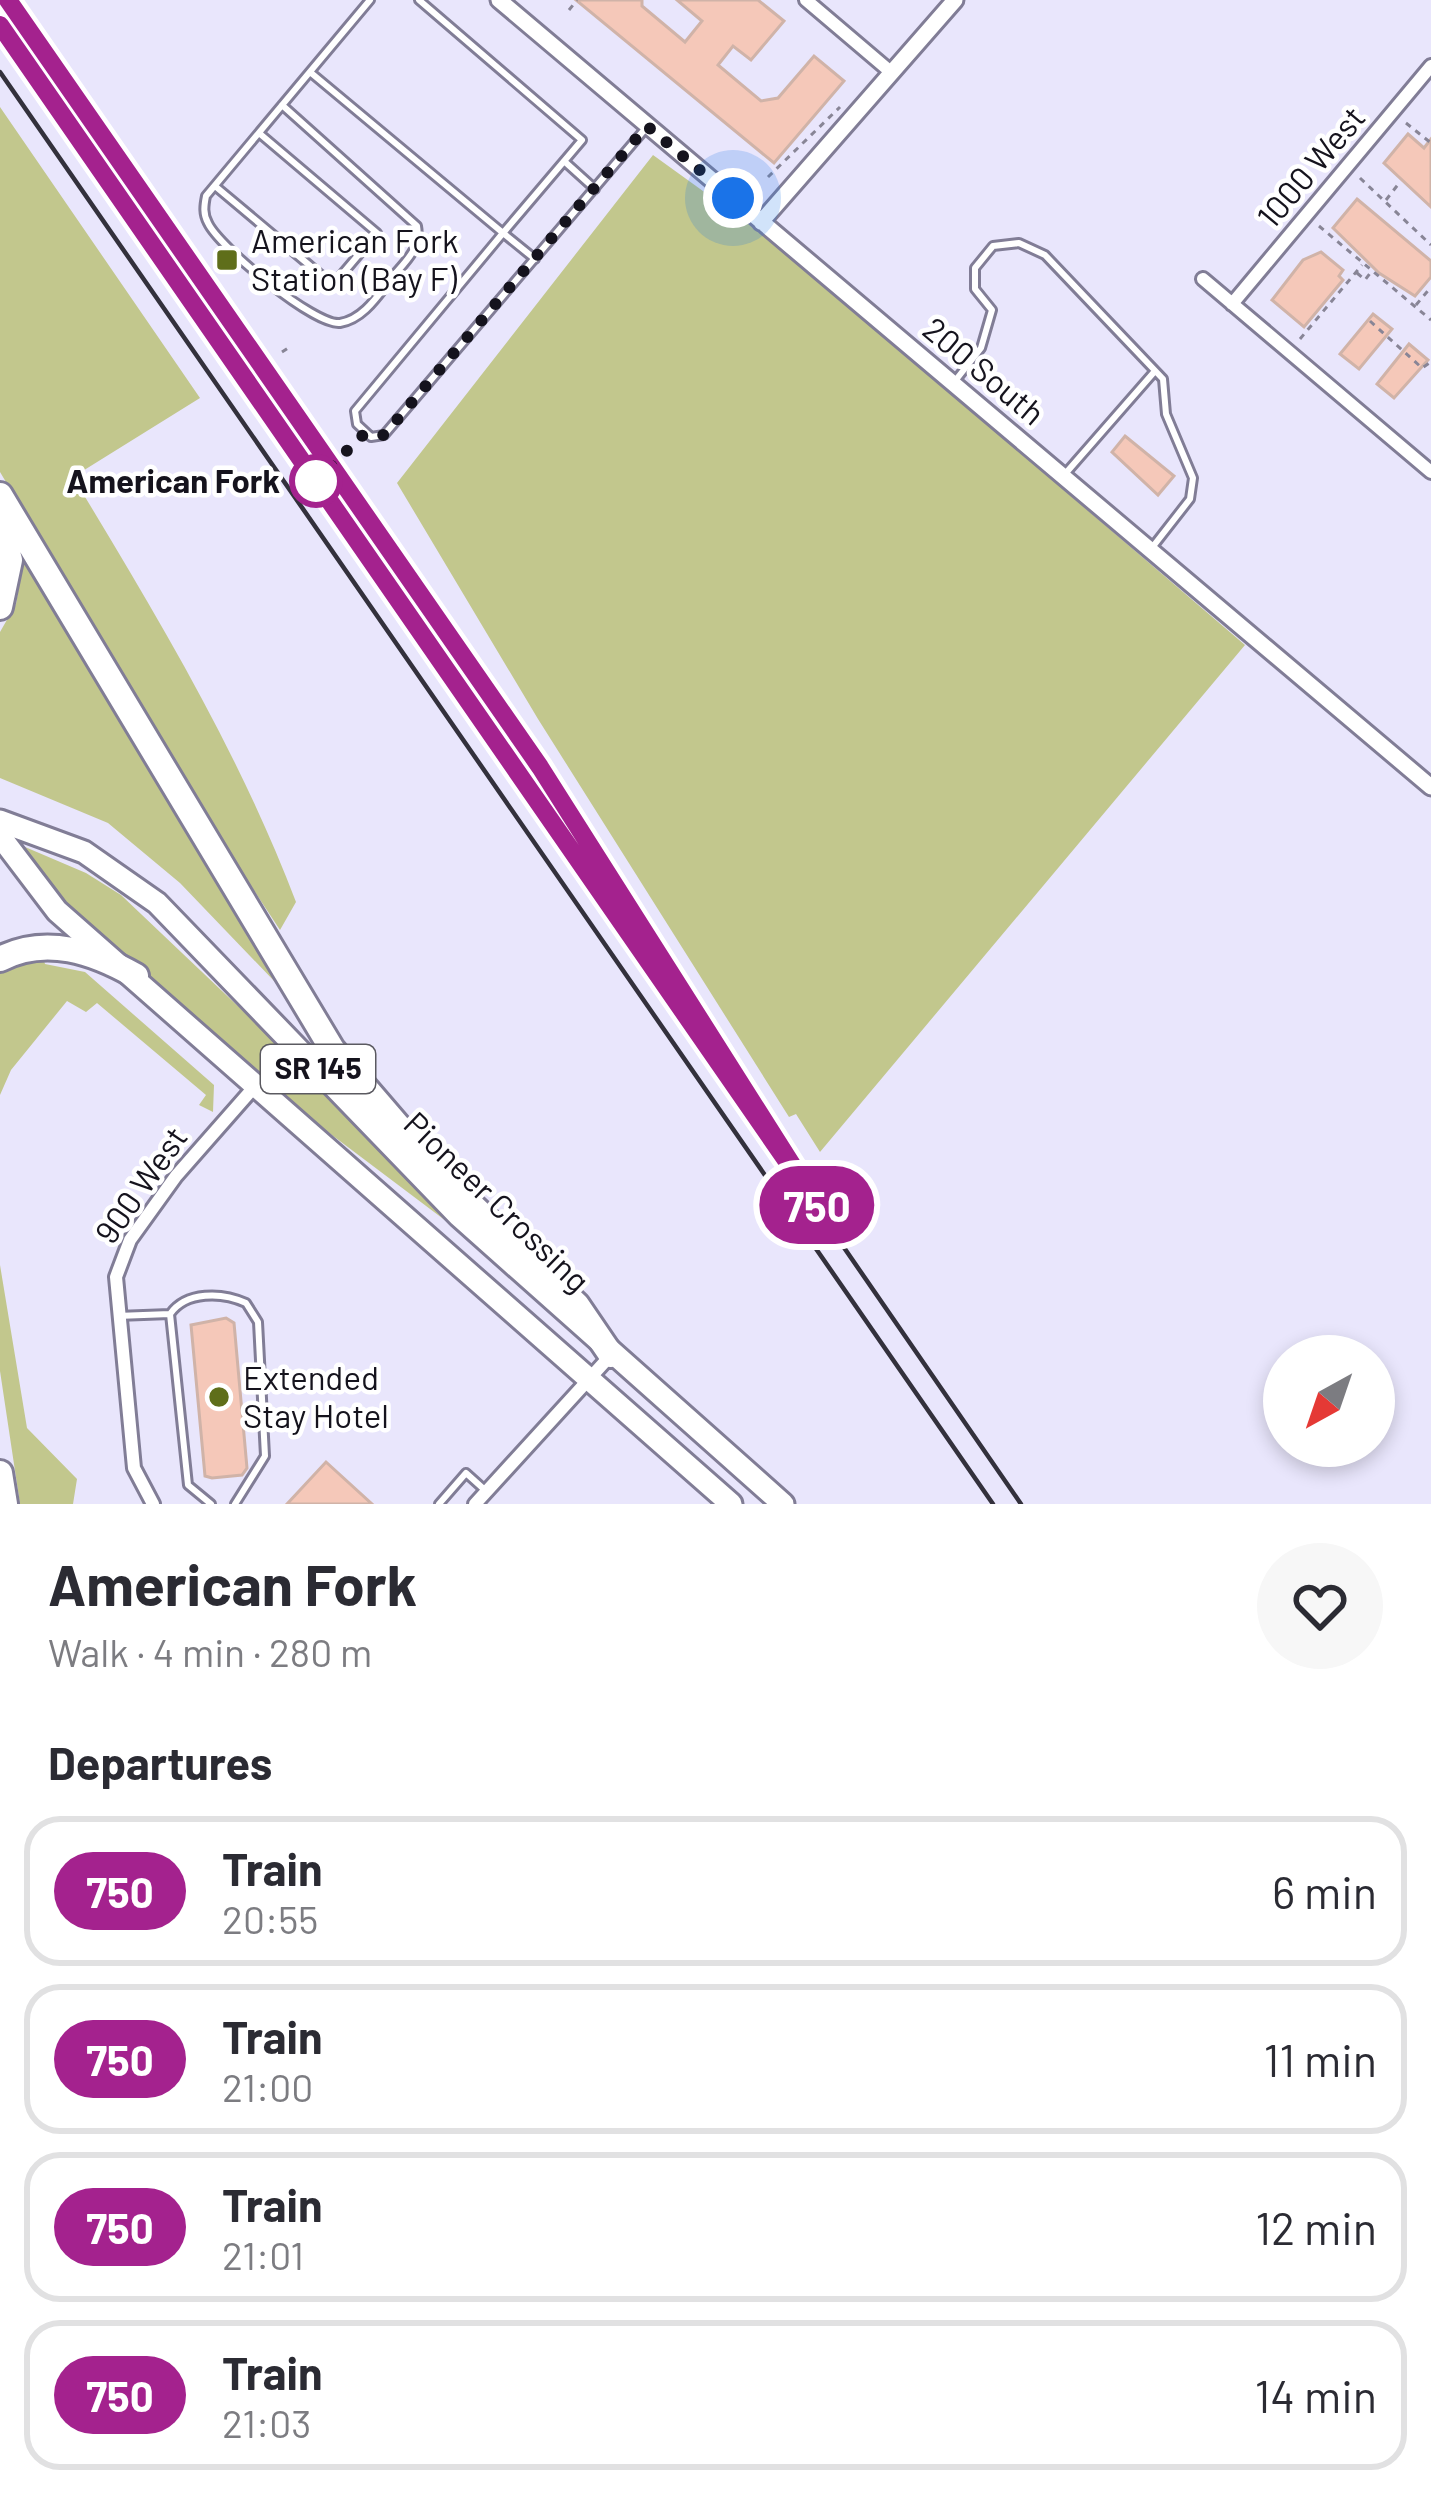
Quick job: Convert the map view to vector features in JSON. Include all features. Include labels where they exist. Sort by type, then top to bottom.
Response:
[{"type":"highway","points":[[0,495],[332,1049],[442,1178],[577,1305],[611,1355]]},
{"type":"highway","points":[[0,522],[10,572],[0,607]]},
{"type":"highway","name":"Pioneer Crossing","points":[[0,821],[84,852],[157,903],[444,1202],[783,1504]]},
{"type":"highway","name":"Pioneer Crossing","points":[[0,836],[57,911],[731,1504]]},
{"type":"highway","points":[[0,959],[30,948],[58,947],[136,976]]},
{"type":"highway","points":[[0,1473],[5,1504]]},
{"type":"street","name":"200 South","points":[[499,0],[1430,785]]},
{"type":"street","points":[[761,222],[955,0]]},
{"type":"street","points":[[813,2],[892,74]]},
{"type":"street","name":"1000 West","points":[[1232,304],[1431,66]]},
{"type":"street","points":[[1203,279],[1431,472]]},
{"type":"street","name":"900 West","points":[[153,1504],[137,1479],[116,1277],[130,1240],[176,1176],[257,1084]]},
{"type":"street","points":[[475,1504],[611,1355]]},
{"type":"lane","points":[[282,105],[406,211],[419,238],[360,316],[328,323],[310,316],[214,234],[204,205],[214,187],[282,105],[370,0]]},
{"type":"lane","points":[[419,0],[582,140],[358,406],[354,416],[364,434],[384,435],[647,126]]},
{"type":"lane","points":[[310,72],[535,260]]},
{"type":"lane","points":[[214,187],[333,285],[377,232],[259,133]]},
{"type":"lane","points":[[564,161],[596,189]]},
{"type":"lane","points":[[953,384],[981,348],[992,324],[992,310],[975,289],[974,268],[993,246],[1019,244],[1045,255],[1163,379],[1166,414],[1193,478],[1190,500],[1150,549]]},
{"type":"lane","points":[[1063,477],[1155,371]]},
{"type":"lane","points":[[118,1316],[170,1314],[190,1298],[218,1295],[246,1303],[258,1322],[265,1456],[235,1504]]},
{"type":"lane","points":[[170,1314],[188,1485],[211,1504]]},
{"type":"lane","points":[[439,1504],[466,1473],[491,1486]]},
{"type":"path","points":[[568,10],[577,0]]},
{"type":"path","points":[[768,177],[845,102]]},
{"type":"path","points":[[1406,123],[1431,143]]},
{"type":"path","points":[[1360,178],[1426,243],[1431,232]]},
{"type":"path","points":[[1380,211],[1400,182]]},
{"type":"path","points":[[1319,226],[1431,320]]},
{"type":"path","points":[[1300,340],[1363,263]]},
{"type":"path","points":[[1356,272],[1365,280],[1372,271]]},
{"type":"path","points":[[1415,307],[1431,287]]},
{"type":"path","points":[[1370,320],[1422,368],[1431,362]]},
{"type":"green space","points":[[0,107],[200,398],[73,477],[165,632],[249,791],[296,902],[280,930],[215,831],[0,472]]},
{"type":"green space","points":[[653,155],[778,245],[1245,645],[820,1152],[796,1114],[789,1117],[538,719],[397,483]]},
{"type":"green space","points":[[23,561],[276,983],[180,883],[108,823],[0,778],[0,632],[16,604]]},
{"type":"green space","points":[[18,844],[86,873],[121,895],[302,1067],[446,1221],[296,1108],[60,897]]},
{"type":"green space","points":[[43,957],[45,964],[85,972],[214,1085],[213,1112],[199,1105],[206,1095],[97,1003],[86,1012],[67,1001],[11,1070],[0,1095],[0,972]]},
{"type":"green space","points":[[0,1265],[27,1428],[77,1479],[73,1504],[20,1504],[0,1371]]},
{"type":"building","points":[[576,0],[642,0],[642,6],[685,42],[702,21],[677,0],[758,0],[784,21],[751,60],[733,46],[718,65],[761,101],[778,98],[814,56],[844,81],[774,163]]},
{"type":"building","points":[[1408,134],[1424,148],[1431,139],[1431,207],[1384,163]]},
{"type":"building","points":[[1357,199],[1431,261],[1431,277],[1415,296],[1379,273],[1333,228]]},
{"type":"building","points":[[1321,252],[1343,270],[1339,276],[1343,280],[1304,327],[1272,300],[1303,260]]},
{"type":"building","points":[[1373,314],[1392,329],[1359,369],[1340,354]]},
{"type":"building","points":[[1409,344],[1428,360],[1394,398],[1377,384]]},
{"type":"building","points":[[1125,436],[1174,476],[1158,495],[1112,452]]},
{"type":"building","name":"Extended Stay Hotel","points":[[226,1318],[234,1323],[247,1468],[242,1475],[212,1478],[205,1476],[191,1325]]},
{"type":"building","points":[[326,1462],[372,1504],[287,1504]]},
{"type":"railway","points":[[8,0],[463,654],[620,892]]},
{"type":"railway","points":[[0,25],[1021,1504]]},
{"type":"railway","points":[[0,72],[993,1504]]},
{"type":"train","name":"750","points":[[0,25],[822,1212],[540,767],[8,0]]},
{"type":"place","name":"American Fork Station (Bay F)","points":[[227,260]]},
{"type":"place","name":"American Fork","points":[[316,481]]},
{"type":"place","name":"Extended Stay Hotel","points":[[219,1397]]},
{"type":"route","points":[[316,481],[364,434],[384,435],[647,126],[733,198]]}]
